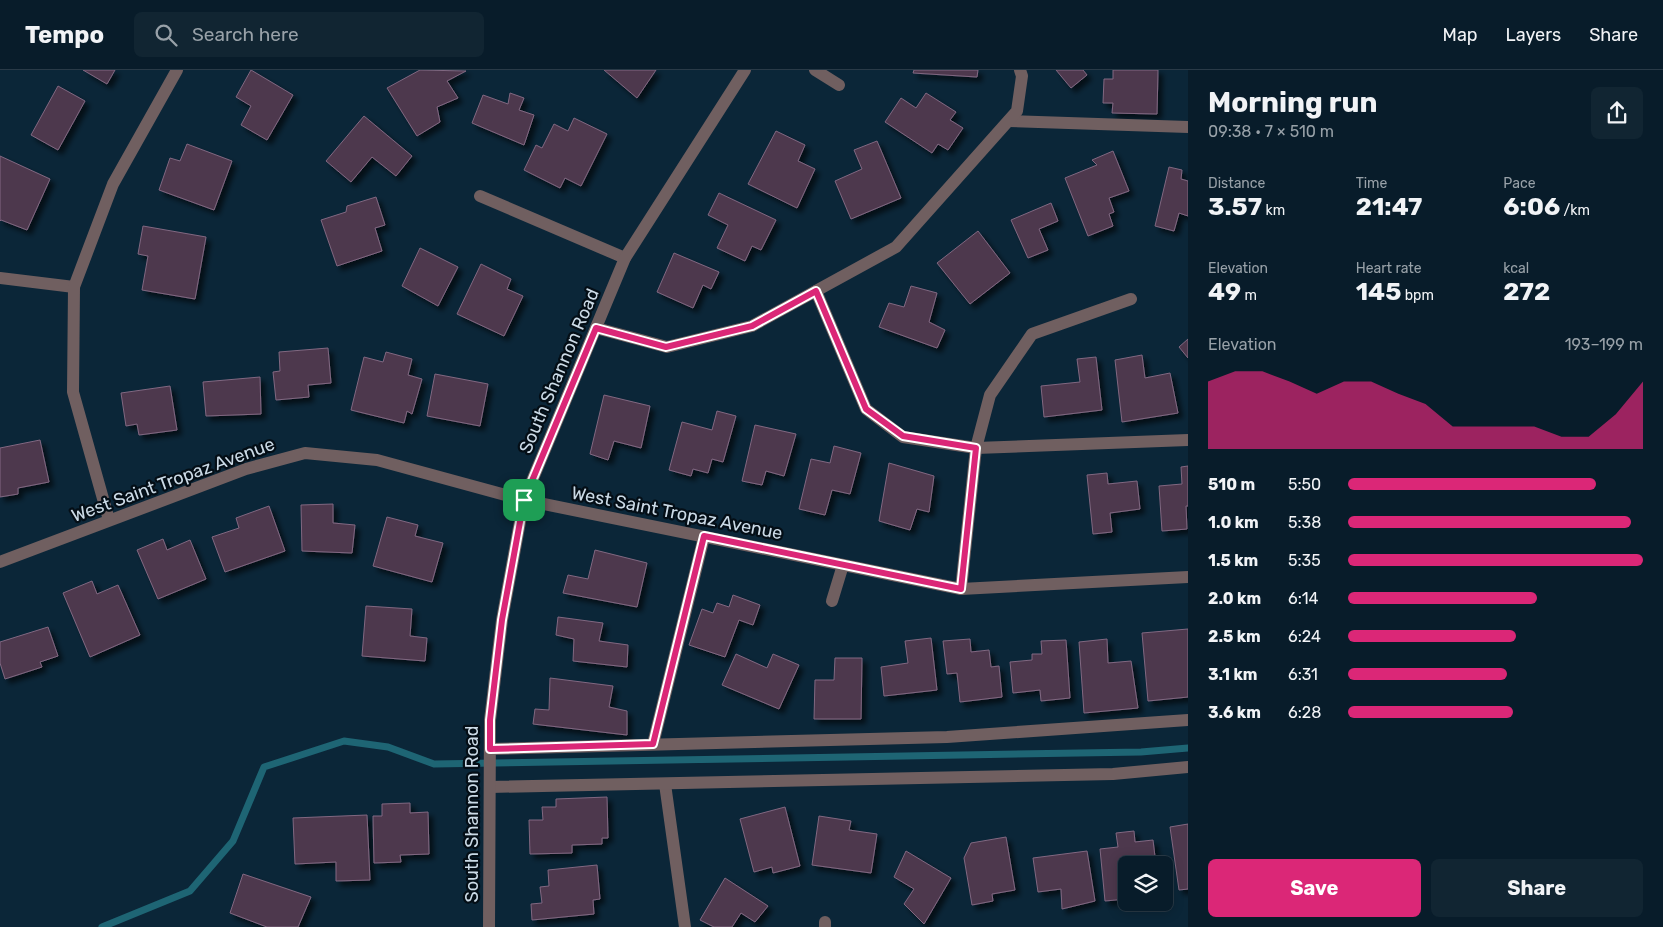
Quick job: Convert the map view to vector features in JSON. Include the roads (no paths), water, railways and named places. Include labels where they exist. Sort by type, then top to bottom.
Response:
[{"type":"street","points":[[109,520],[72,392],[74,287],[112,184],[177,70]]},
{"type":"street","name":"South Shannon Road","points":[[489,927],[490,720],[502,620],[524,500],[625,258],[745,70]]},
{"type":"street","points":[[815,70],[840,85]]},
{"type":"street","points":[[596,328],[666,347],[752,326],[896,247],[1017,111],[1022,76],[1020,70]]},
{"type":"street","points":[[1008,121],[1188,127]]},
{"type":"street","points":[[480,196],[625,258]]},
{"type":"street","points":[[0,278],[74,287]]},
{"type":"street","points":[[816,291],[866,409],[903,436],[976,448],[1188,440]]},
{"type":"street","points":[[961,589],[976,448],[990,395],[1032,334],[1131,299]]},
{"type":"street","name":"West Saint Tropaz Avenue","points":[[0,562],[246,469],[305,453],[376,460],[524,500],[961,589],[1188,577]]},
{"type":"street","points":[[653,744],[704,536]]},
{"type":"street","points":[[832,601],[843,565]]},
{"type":"street","points":[[490,749],[947,736],[1188,720]]},
{"type":"street","points":[[490,787],[1113,774],[1188,767]]},
{"type":"street","points":[[665,784],[685,927]]},
{"type":"waterway","points":[[102,927],[190,891],[233,841],[264,767],[344,741],[388,747],[434,764],[1141,752],[1188,748]]}]
